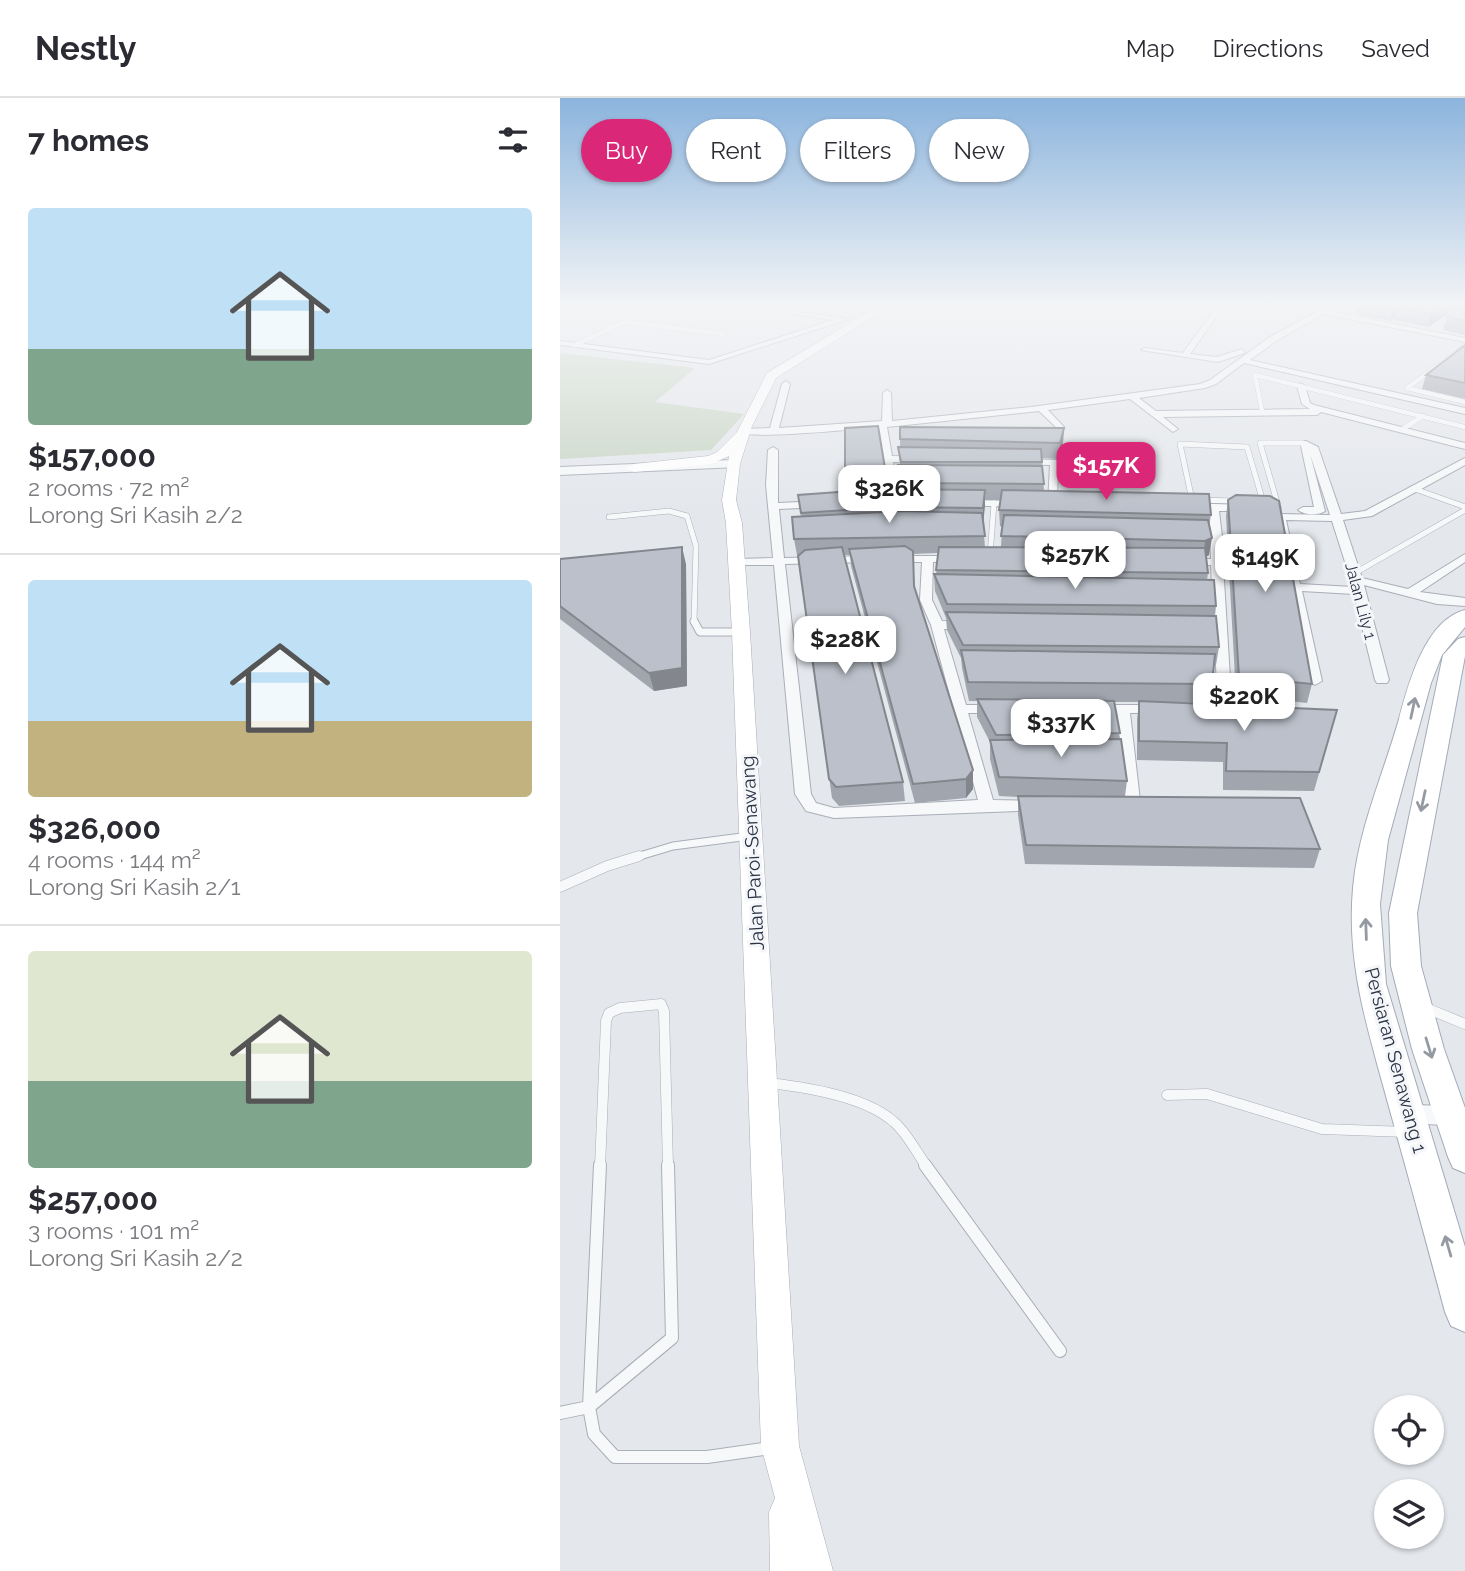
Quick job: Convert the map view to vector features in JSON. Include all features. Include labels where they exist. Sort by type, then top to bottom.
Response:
[{"type":"main road","name":"Jalan Paroi-Senawang","points":[[773,375],[744,429],[732,467],[729,500],[734,523],[741,632],[761,1083],[790,1571]]},
{"type":"main road","points":[[634,468],[711,460],[730,448],[744,429]]},
{"type":"main road","points":[[666,472],[702,475],[717,481],[723,510],[734,523]]},
{"type":"main road","name":"Persiaran Senawang 1","points":[[1462,621],[1403,913],[1406,966],[1417,1005],[1458,1117],[1465,1157]]},
{"type":"main road","name":"Persiaran Senawang 1","points":[[1462,621],[1420,673],[1407,732],[1370,858],[1365,928],[1371,984],[1465,1312]]},
{"type":"main road","name":"Jalan Paroi-Senawang","points":[[783,1460],[813,1571]]},
{"type":"street","points":[[744,429],[774,431],[884,425],[1041,408],[1133,397],[1209,384],[1222,375]]},
{"type":"street","points":[[1322,375],[1465,406]]},
{"type":"street","points":[[774,431],[786,384]]},
{"type":"street","points":[[1301,386],[1306,404],[1465,446]]},
{"type":"street","points":[[887,393],[884,425],[895,501]]},
{"type":"street","points":[[1133,397],[1173,429]]},
{"type":"street","points":[[1041,408],[1059,427]]},
{"type":"street","points":[[1155,414],[1332,412]]},
{"type":"street","points":[[1279,509],[1320,510],[1307,444]]},
{"type":"street","name":"Jalan Lily 1","points":[[1307,444],[1337,518],[1357,581],[1382,680]]},
{"type":"street","points":[[773,450],[774,506],[803,794],[811,807],[834,813],[987,805],[1053,807]]},
{"type":"street","points":[[888,459],[930,460]]},
{"type":"street","points":[[1013,461],[1055,462],[1041,504]]},
{"type":"street","points":[[1315,681],[1280,517],[1337,518],[1368,514],[1465,461]]},
{"type":"street","points":[[560,471],[732,467]]},
{"type":"street","points":[[560,478],[732,467]]},
{"type":"street","points":[[882,502],[908,501]]},
{"type":"street","points":[[957,502],[1066,505]]},
{"type":"street","points":[[774,506],[828,504]]},
{"type":"street","points":[[1174,507],[1264,505]]},
{"type":"street","points":[[1199,710],[1225,710],[1215,628],[1219,562],[1214,508]]},
{"type":"street","points":[[1412,592],[1465,557]]},
{"type":"street","points":[[736,562],[781,559],[1003,560]]},
{"type":"street","points":[[928,559],[926,600],[937,625],[987,805]]},
{"type":"street","points":[[1179,562],[1219,562]]},
{"type":"street","points":[[1296,587],[1357,581],[1412,592],[1437,600],[1462,621]]},
{"type":"street","points":[[1437,600],[1462,621]]},
{"type":"street","points":[[937,625],[977,626]]},
{"type":"street","points":[[961,709],[1015,709]]},
{"type":"street","points":[[1083,709],[1174,710]]},
{"type":"street","points":[[1123,709],[1133,809]]},
{"type":"street","points":[[1412,1123],[1458,1117]]},
{"type":"lane","points":[[1262,411],[1255,375],[1465,427]]},
{"type":"lane","points":[[1425,375],[1407,388],[1465,406]]},
{"type":"lane","points":[[1402,430],[1423,416]]},
{"type":"lane","points":[[1279,509],[1260,443],[1307,444]]},
{"type":"lane","points":[[1180,444],[1247,447],[1264,505],[1192,500],[1180,444]]},
{"type":"lane","points":[[1415,489],[1465,508]]},
{"type":"lane","points":[[978,559],[994,503]]},
{"type":"lane","points":[[1357,581],[1465,508]]},
{"type":"lane","points":[[609,517],[668,510],[682,512],[690,520],[696,546],[694,624],[700,632],[741,632]]},
{"type":"lane","points":[[683,548],[696,546]]},
{"type":"lane","points":[[560,887],[607,866],[673,846],[752,835]]},
{"type":"lane","points":[[560,1413],[589,1407],[672,1338],[664,1011],[661,1004],[620,1008],[609,1013],[606,1021],[589,1407],[594,1434],[615,1457],[783,1460]]},
{"type":"lane","points":[[1417,1005],[1465,1024]]},
{"type":"lane","points":[[761,1083],[816,1088],[862,1103],[894,1122],[1060,1351]]},
{"type":"lane","points":[[1167,1095],[1207,1094],[1322,1129],[1412,1123]]},
{"type":"green space","points":[[560,375],[687,375],[655,402],[744,414],[711,450],[560,459]]},
{"type":"building","points":[[1426,375],[1465,375],[1465,383]]},
{"type":"building","points":[[878,426],[887,480],[845,481],[845,428]]},
{"type":"building","points":[[900,427],[1064,428],[1060,443],[900,439]]},
{"type":"building","points":[[898,447],[1041,449],[1042,462],[901,462]]},
{"type":"building","points":[[898,465],[1042,466],[1044,484],[903,483]]},
{"type":"building","points":[[880,489],[985,490],[983,508],[893,507],[801,513],[798,495]]},
{"type":"building","points":[[1002,490],[1209,494],[1211,515],[999,510]]},
{"type":"building","points":[[1236,495],[1270,496],[1279,501],[1312,684],[1239,677],[1228,500]]},
{"type":"building","points":[[902,511],[982,513],[985,536],[794,539],[792,517]]},
{"type":"building","points":[[1004,515],[1208,520],[1212,538],[1205,541],[1001,536]]},
{"type":"building","points":[[905,546],[913,551],[914,586],[973,770],[966,779],[913,784],[849,549]]},
{"type":"building","points":[[682,547],[682,668],[649,673],[560,606],[560,559]]},
{"type":"building","points":[[842,547],[903,782],[836,787],[829,779],[798,556],[805,550]]},
{"type":"building","points":[[939,547],[1205,548],[1208,573],[936,570]]},
{"type":"building","points":[[934,574],[1214,580],[1216,606],[947,604]]},
{"type":"building","points":[[946,612],[1216,616],[1219,647],[963,645]]},
{"type":"building","points":[[961,650],[1215,654],[1212,684],[968,682]]},
{"type":"building","points":[[977,699],[1114,701],[1120,733],[996,735]]},
{"type":"building","points":[[1139,701],[1337,710],[1319,772],[1226,771],[1227,743],[1139,741]]},
{"type":"building","points":[[1121,739],[1127,781],[999,777],[990,740]]},
{"type":"building","points":[[1018,796],[1300,798],[1320,849],[1026,845]]}]
